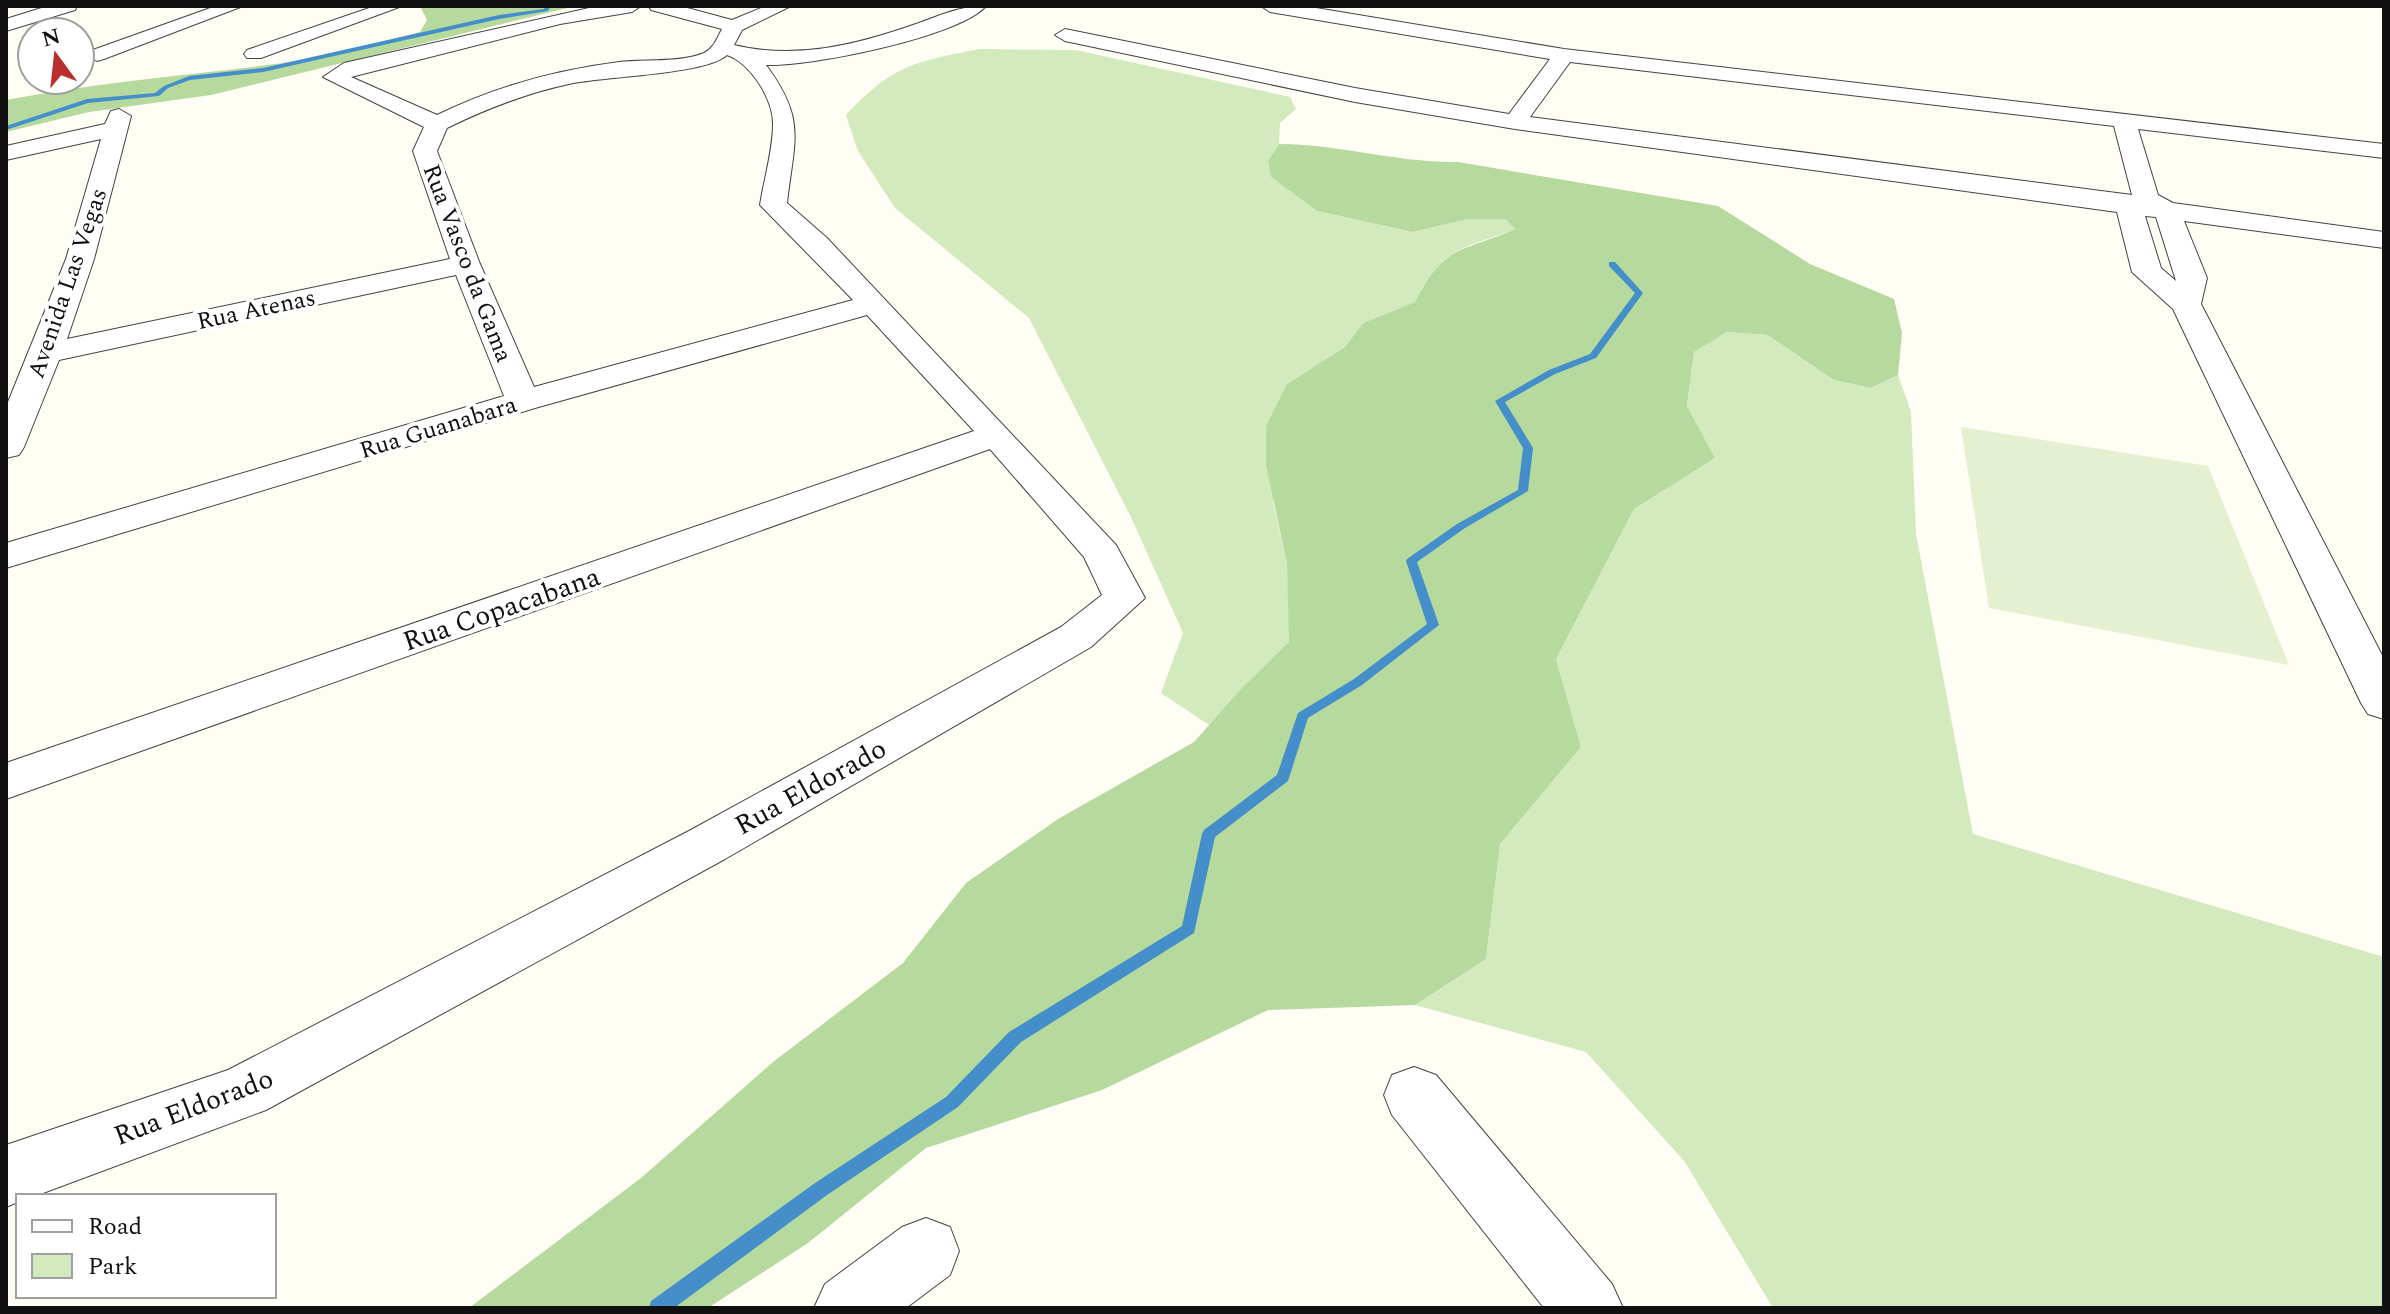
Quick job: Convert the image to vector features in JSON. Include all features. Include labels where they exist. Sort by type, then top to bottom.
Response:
[{"type":"street","points":[[6,25],[68,6]]},
{"type":"street","points":[[97,55],[234,6]]},
{"type":"street","points":[[254,54],[393,6]]},
{"type":"street","name":"Rua Vasco da Gama","points":[[437,124],[334,77],[352,68],[530,25],[632,6]]},
{"type":"street","points":[[658,6],[730,36],[752,60],[796,59],[881,41],[977,6]]},
{"type":"street","name":"Rua Vasco da Gama","points":[[523,401],[466,264],[425,151],[437,124],[491,97],[541,84],[616,69],[711,58],[730,36],[782,6]]},
{"type":"street","points":[[1270,6],[1564,55],[2384,151]]},
{"type":"street","points":[[1065,35],[1355,95],[1515,122],[2147,205],[2384,240]]},
{"type":"street","points":[[1515,122],[1564,55]]},
{"type":"street","name":"Rua Eldorado","points":[[6,1176],[245,1091],[707,845],[1076,637],[1124,598],[1102,553],[997,435],[807,234],[773,205],[785,122],[773,89],[752,60]]},
{"type":"street","points":[[2124,121],[2147,205],[2192,278],[2186,304],[2384,703]]},
{"type":"street","name":"Avenida Las Vegas","points":[[6,153],[118,122],[80,259],[46,353],[6,447]]},
{"type":"street","name":"Rua Atenas","points":[[46,353],[466,264]]},
{"type":"street","name":"Rua Guanabara","points":[[6,556],[523,401],[872,304]]},
{"type":"street","name":"Rua Copacabana","points":[[6,781],[997,435]]},
{"type":"street","points":[[1414,1095],[1588,1308]]},
{"type":"street","points":[[849,1308],[926,1251]]},
{"type":"green space","points":[[420,6],[575,6],[211,95],[89,112],[6,132],[6,100],[29,96],[96,96],[96,86],[283,63],[420,32],[427,20]]},
{"type":"green space","points":[[980,49],[1076,50],[1290,97],[1296,109],[1280,123],[1279,144],[1268,161],[1271,177],[1317,211],[1413,232],[1468,219],[1505,219],[1517,229],[1456,252],[1435,270],[1415,302],[1363,323],[1345,347],[1287,384],[1273,502],[1287,564],[1290,642],[1209,725],[1161,693],[1183,633],[1131,517],[1029,318],[895,208],[858,151],[846,115],[878,85],[921,62]]},
{"type":"green space","points":[[1279,144],[1413,160],[1458,162],[1718,206],[1810,264],[1894,299],[1902,333],[1898,375],[1871,388],[1834,380],[1768,335],[1727,332],[1694,352],[1687,406],[1715,458],[1634,509],[1556,659],[1581,747],[1500,844],[1486,959],[1415,1005],[1268,1010],[1102,1090],[926,1148],[808,1243],[708,1308],[469,1308],[641,1178],[773,1062],[903,963],[966,883],[1058,819],[1194,742],[1241,689],[1289,642],[1287,564],[1266,465],[1266,426],[1287,384],[1345,347],[1363,323],[1415,302],[1425,283],[1445,259],[1516,229],[1505,219],[1468,219],[1413,232],[1317,211],[1271,177],[1268,161]]},
{"type":"green space","points":[[1727,332],[1769,335],[1834,380],[1871,388],[1898,375],[1911,412],[1916,534],[1973,834],[2384,957],[2384,1308],[1773,1308],[1685,1162],[1586,1052],[1415,1005],[1486,959],[1500,844],[1581,747],[1556,659],[1634,509],[1715,458],[1687,406],[1694,352]]},
{"type":"green space","points":[[1961,427],[2208,466],[2289,665],[1989,608]]},
{"type":"waterway","points":[[6,128],[87,101],[157,95],[166,87],[189,78],[263,70],[499,17],[546,10],[548,6]]},
{"type":"waterway","points":[[658,1308],[821,1189],[952,1102],[1015,1037],[1189,929],[1209,834],[1283,778],[1302,716],[1358,682],[1433,625],[1411,561],[1461,526],[1523,491],[1528,448],[1500,401],[1552,372],[1593,356],[1639,293],[1612,264]]}]
